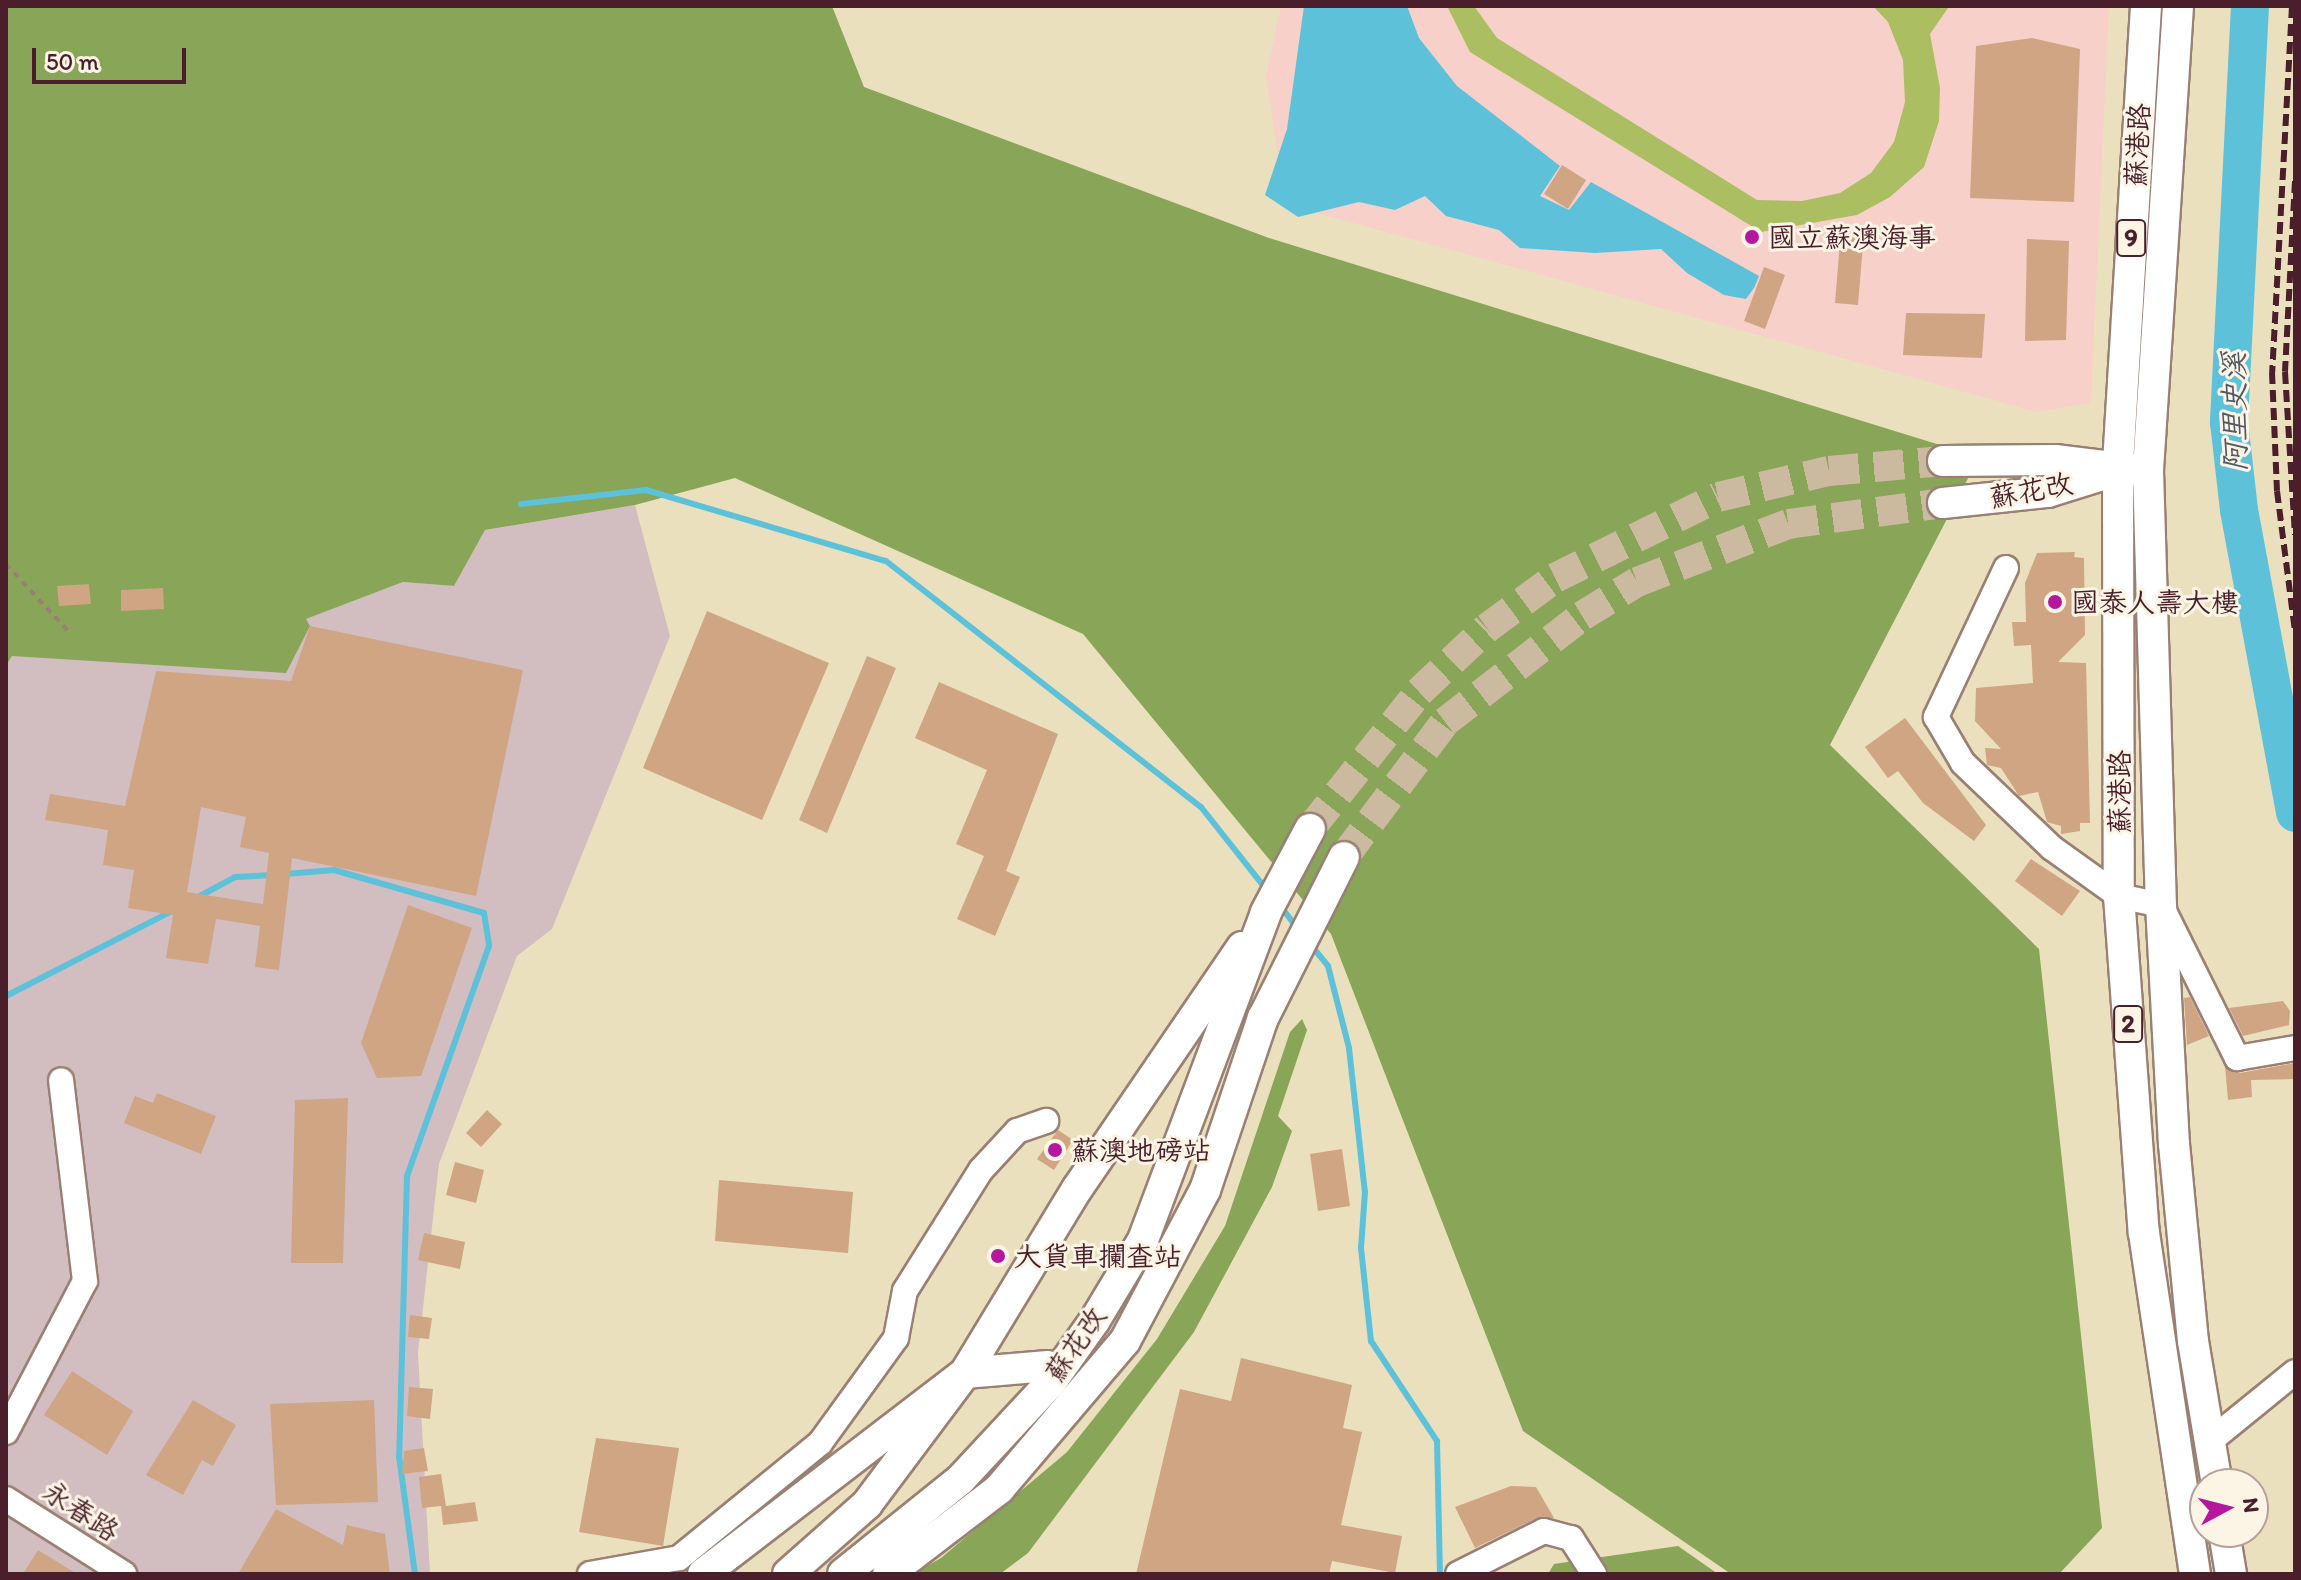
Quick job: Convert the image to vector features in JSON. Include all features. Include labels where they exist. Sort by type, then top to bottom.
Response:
[{"type":"main road","name":"蘇港路","points":[[2146,6],[2118,470],[2119,896],[2144,1233],[2195,1574]]},
{"type":"main road","name":"蘇港路","points":[[2178,6],[2148,470],[2161,905],[2174,1144],[2193,1341],[2214,1468]]},
{"type":"main road","name":"蘇花改","points":[[1943,461],[2055,460],[2118,470],[2148,470]]},
{"type":"main road","name":"蘇花改","points":[[1943,503],[2048,492],[2118,470]]},
{"type":"main road","name":"蘇花改","points":[[851,1569],[960,1480],[1051,1382],[1095,1320],[1143,1240],[1266,912],[1310,829]]},
{"type":"main road","name":"蘇花改","points":[[888,1574],[999,1489],[1125,1341],[1205,1190],[1263,1018],[1344,857]]},
{"type":"main road","points":[[851,1569],[964,1467],[1048,1366],[1105,1284],[1161,1176],[1234,978],[1266,912]]},
{"type":"main road","points":[[788,1574],[867,1504],[965,1373],[1077,1189],[1266,912]]},
{"type":"main road","points":[[703,1574],[965,1373],[1048,1366]]},
{"type":"main road","points":[[2227,1548],[2231,1574]]},
{"type":"street","points":[[2006,568],[1936,717],[1963,763],[2052,848],[2119,896],[2161,905],[2237,1058],[2295,1048]]},
{"type":"street","points":[[6,1432],[85,1281],[61,1080]]},
{"type":"street","points":[[590,1574],[679,1558],[820,1443],[896,1338],[905,1291],[981,1170],[1017,1131],[1046,1121]]},
{"type":"street","points":[[2210,1441],[2295,1372]]},
{"type":"street","name":"永春路","points":[[6,1499],[124,1574]]},
{"type":"street","points":[[1458,1574],[1544,1531],[1571,1538],[1594,1574]]},
{"type":"path","points":[[6,564],[70,633]]},
{"type":"shaded area","name":"國立蘇澳海事","points":[[1281,6],[2109,6],[2091,403],[2037,412],[1285,204],[1266,76]]},
{"type":"shaded area","points":[[635,505],[670,636],[552,929],[517,956],[439,1164],[418,1353],[430,1574],[6,1574],[6,666],[12,656],[306,619],[403,582],[454,586],[485,530]]},
{"type":"green space","points":[[6,6],[832,6],[864,87],[1269,238],[1979,457],[1830,745],[2039,949],[2102,1528],[2059,1574],[1731,1574],[1523,1431],[1331,934],[1083,634],[735,478],[635,505],[485,530],[454,586],[403,582],[306,619],[310,626],[286,673],[12,656],[6,666]]},
{"type":"green space","points":[[1447,6],[1474,6],[1497,38],[1757,200],[1802,201],[1840,193],[1871,173],[1894,142],[1905,102],[1903,60],[1888,22],[1873,6],[1948,8],[1930,34],[1940,88],[1939,121],[1924,167],[1890,197],[1857,215],[1761,232],[1470,52]]},
{"type":"green space","points":[[1302,1019],[1307,1030],[1278,1116],[1292,1131],[1272,1187],[1194,1332],[1028,1553],[1000,1574],[913,1574],[941,1558],[1067,1452],[1157,1339],[1225,1226],[1290,1032]]},
{"type":"green space","points":[[1678,1546],[1718,1574],[1548,1574],[1554,1564]]},
{"type":"water","points":[[1304,6],[1407,6],[1419,38],[1457,86],[1560,166],[1540,196],[1569,210],[1591,182],[1759,276],[1754,288],[1746,299],[1724,295],[1687,273],[1661,249],[1595,253],[1520,248],[1499,230],[1446,216],[1425,196],[1395,210],[1359,202],[1298,217],[1265,195],[1287,129]]},
{"type":"building","points":[[2032,38],[2080,49],[2074,202],[1970,198],[1976,46]]},
{"type":"building","points":[[1562,165],[1586,180],[1568,209],[1544,194]]},
{"type":"building","points":[[1841,230],[1864,232],[1858,305],[1835,303]]},
{"type":"building","points":[[2027,239],[2069,241],[2066,340],[2025,341]]},
{"type":"building","points":[[1764,267],[1785,275],[1765,329],[1744,321]]},
{"type":"building","points":[[1906,313],[1985,314],[1982,358],[1903,355]]},
{"type":"building","points":[[2075,552],[2074,557],[2084,558],[2085,635],[2058,662],[2086,663],[2090,823],[2080,823],[2080,831],[2061,834],[2061,826],[2047,822],[2038,792],[2019,796],[2001,768],[1987,765],[1985,748],[2001,749],[1975,721],[1976,688],[2033,683],[2031,645],[2014,646],[2012,622],[2026,622],[2025,583],[2037,553]]},
{"type":"building","points":[[89,584],[91,604],[59,606],[57,586]]},
{"type":"building","points":[[163,588],[164,609],[121,611],[121,590]]},
{"type":"building","points":[[707,611],[829,663],[762,820],[643,768]]},
{"type":"building","points":[[310,626],[523,670],[476,896],[292,858],[279,970],[255,967],[260,926],[216,919],[208,964],[166,958],[173,915],[128,908],[134,870],[103,865],[108,830],[45,820],[50,794],[125,806],[156,671],[291,681]],"holes":[[[201,807],[246,817],[240,847],[269,853],[263,904],[187,892]]]},
{"type":"building","points":[[867,656],[896,668],[827,833],[799,820]]},
{"type":"building","points":[[939,682],[1058,734],[1006,871],[1020,877],[995,936],[957,919],[984,856],[956,844],[987,770],[915,738]]},
{"type":"building","points":[[1905,718],[1986,825],[1974,841],[1923,803],[1898,771],[1888,778],[1865,747]]},
{"type":"building","points":[[2031,859],[2080,891],[2062,916],[2015,881]]},
{"type":"building","points":[[408,905],[472,928],[421,1076],[377,1078],[361,1043]]},
{"type":"building","points":[[2190,997],[2209,1036],[2187,1045],[2184,998]]},
{"type":"building","points":[[2283,1001],[2290,1011],[2289,1025],[2243,1036],[2229,1008]]},
{"type":"building","points":[[2295,1063],[2295,1079],[2251,1080],[2252,1097],[2228,1100],[2225,1066],[2240,1073]]},
{"type":"building","points":[[157,1093],[216,1116],[201,1154],[124,1123],[135,1096],[153,1103]]},
{"type":"building","points":[[348,1098],[343,1263],[291,1263],[295,1100]]},
{"type":"building","points":[[487,1110],[502,1124],[481,1147],[466,1133]]},
{"type":"building","name":"蘇澳地磅站","points":[[1058,1130],[1073,1140],[1054,1170],[1037,1159]]},
{"type":"building","points":[[1342,1149],[1350,1206],[1318,1211],[1310,1154]]},
{"type":"building","points":[[455,1162],[484,1170],[476,1203],[446,1195]]},
{"type":"building","points":[[719,1180],[853,1192],[848,1253],[715,1241]]},
{"type":"building","points":[[424,1233],[465,1242],[460,1269],[418,1260]]},
{"type":"building","points":[[410,1315],[432,1318],[429,1339],[408,1337]]},
{"type":"building","points":[[1241,1358],[1352,1385],[1343,1428],[1362,1432],[1341,1525],[1402,1536],[1395,1573],[1332,1561],[1329,1574],[1136,1574],[1180,1389],[1231,1401]]},
{"type":"building","points":[[72,1371],[133,1411],[107,1455],[44,1415]]},
{"type":"building","points":[[409,1387],[433,1389],[430,1419],[407,1416]]},
{"type":"building","points":[[193,1400],[236,1425],[213,1466],[202,1460],[183,1495],[146,1475]]},
{"type":"building","points":[[374,1400],[378,1502],[276,1505],[270,1404]]},
{"type":"building","points":[[596,1438],[679,1448],[663,1546],[579,1532]]},
{"type":"building","points":[[424,1448],[428,1471],[402,1474],[404,1451]]},
{"type":"building","points":[[441,1474],[446,1506],[475,1502],[478,1521],[443,1525],[441,1506],[422,1508],[419,1477]]},
{"type":"building","points":[[1511,1486],[1536,1487],[1554,1518],[1537,1518],[1475,1548],[1455,1507]]},
{"type":"building","points":[[276,1509],[343,1545],[347,1525],[385,1534],[390,1574],[238,1574]]},
{"type":"building","points":[[38,1550],[77,1574],[23,1574]]},
{"type":"waterway","name":"阿里史溪","points":[[2250,6],[2229,422],[2239,510],[2295,813]]},
{"type":"waterway","points":[[521,504],[646,490],[886,561],[1201,807],[1266,889]]},
{"type":"waterway","points":[[285,874],[334,870],[484,913],[489,946],[407,1176],[399,1456],[415,1574]]},
{"type":"waterway","points":[[198,897],[235,877],[274,875]]},
{"type":"waterway","points":[[1281,907],[1299,930]]},
{"type":"waterway","points":[[6,996],[170,912]]},
{"type":"waterway","points":[[1311,945],[1328,966],[1349,1048],[1365,1192],[1361,1248],[1371,1341],[1437,1441],[1440,1574]]},
{"type":"tunnel","points":[[1310,829],[1419,692],[1487,628],[1555,578],[1718,497],[1829,471],[1943,461]]},
{"type":"tunnel","points":[[1344,857],[1445,722],[1582,616],[1637,582],[1788,524],[1943,503]]},
{"type":"railway","points":[[2292,6],[2272,372],[2277,491],[2295,632]]},
{"type":"railway","points":[[2295,181],[2285,372],[2295,535]]},
{"type":"place","name":"國立蘇澳海事","points":[[1752,237]]},
{"type":"place","name":"國泰人壽大樓","points":[[2055,602]]},
{"type":"place","name":"蘇澳地磅站","points":[[1055,1150]]},
{"type":"place","name":"大貨車攔查站","points":[[998,1256]]}]
